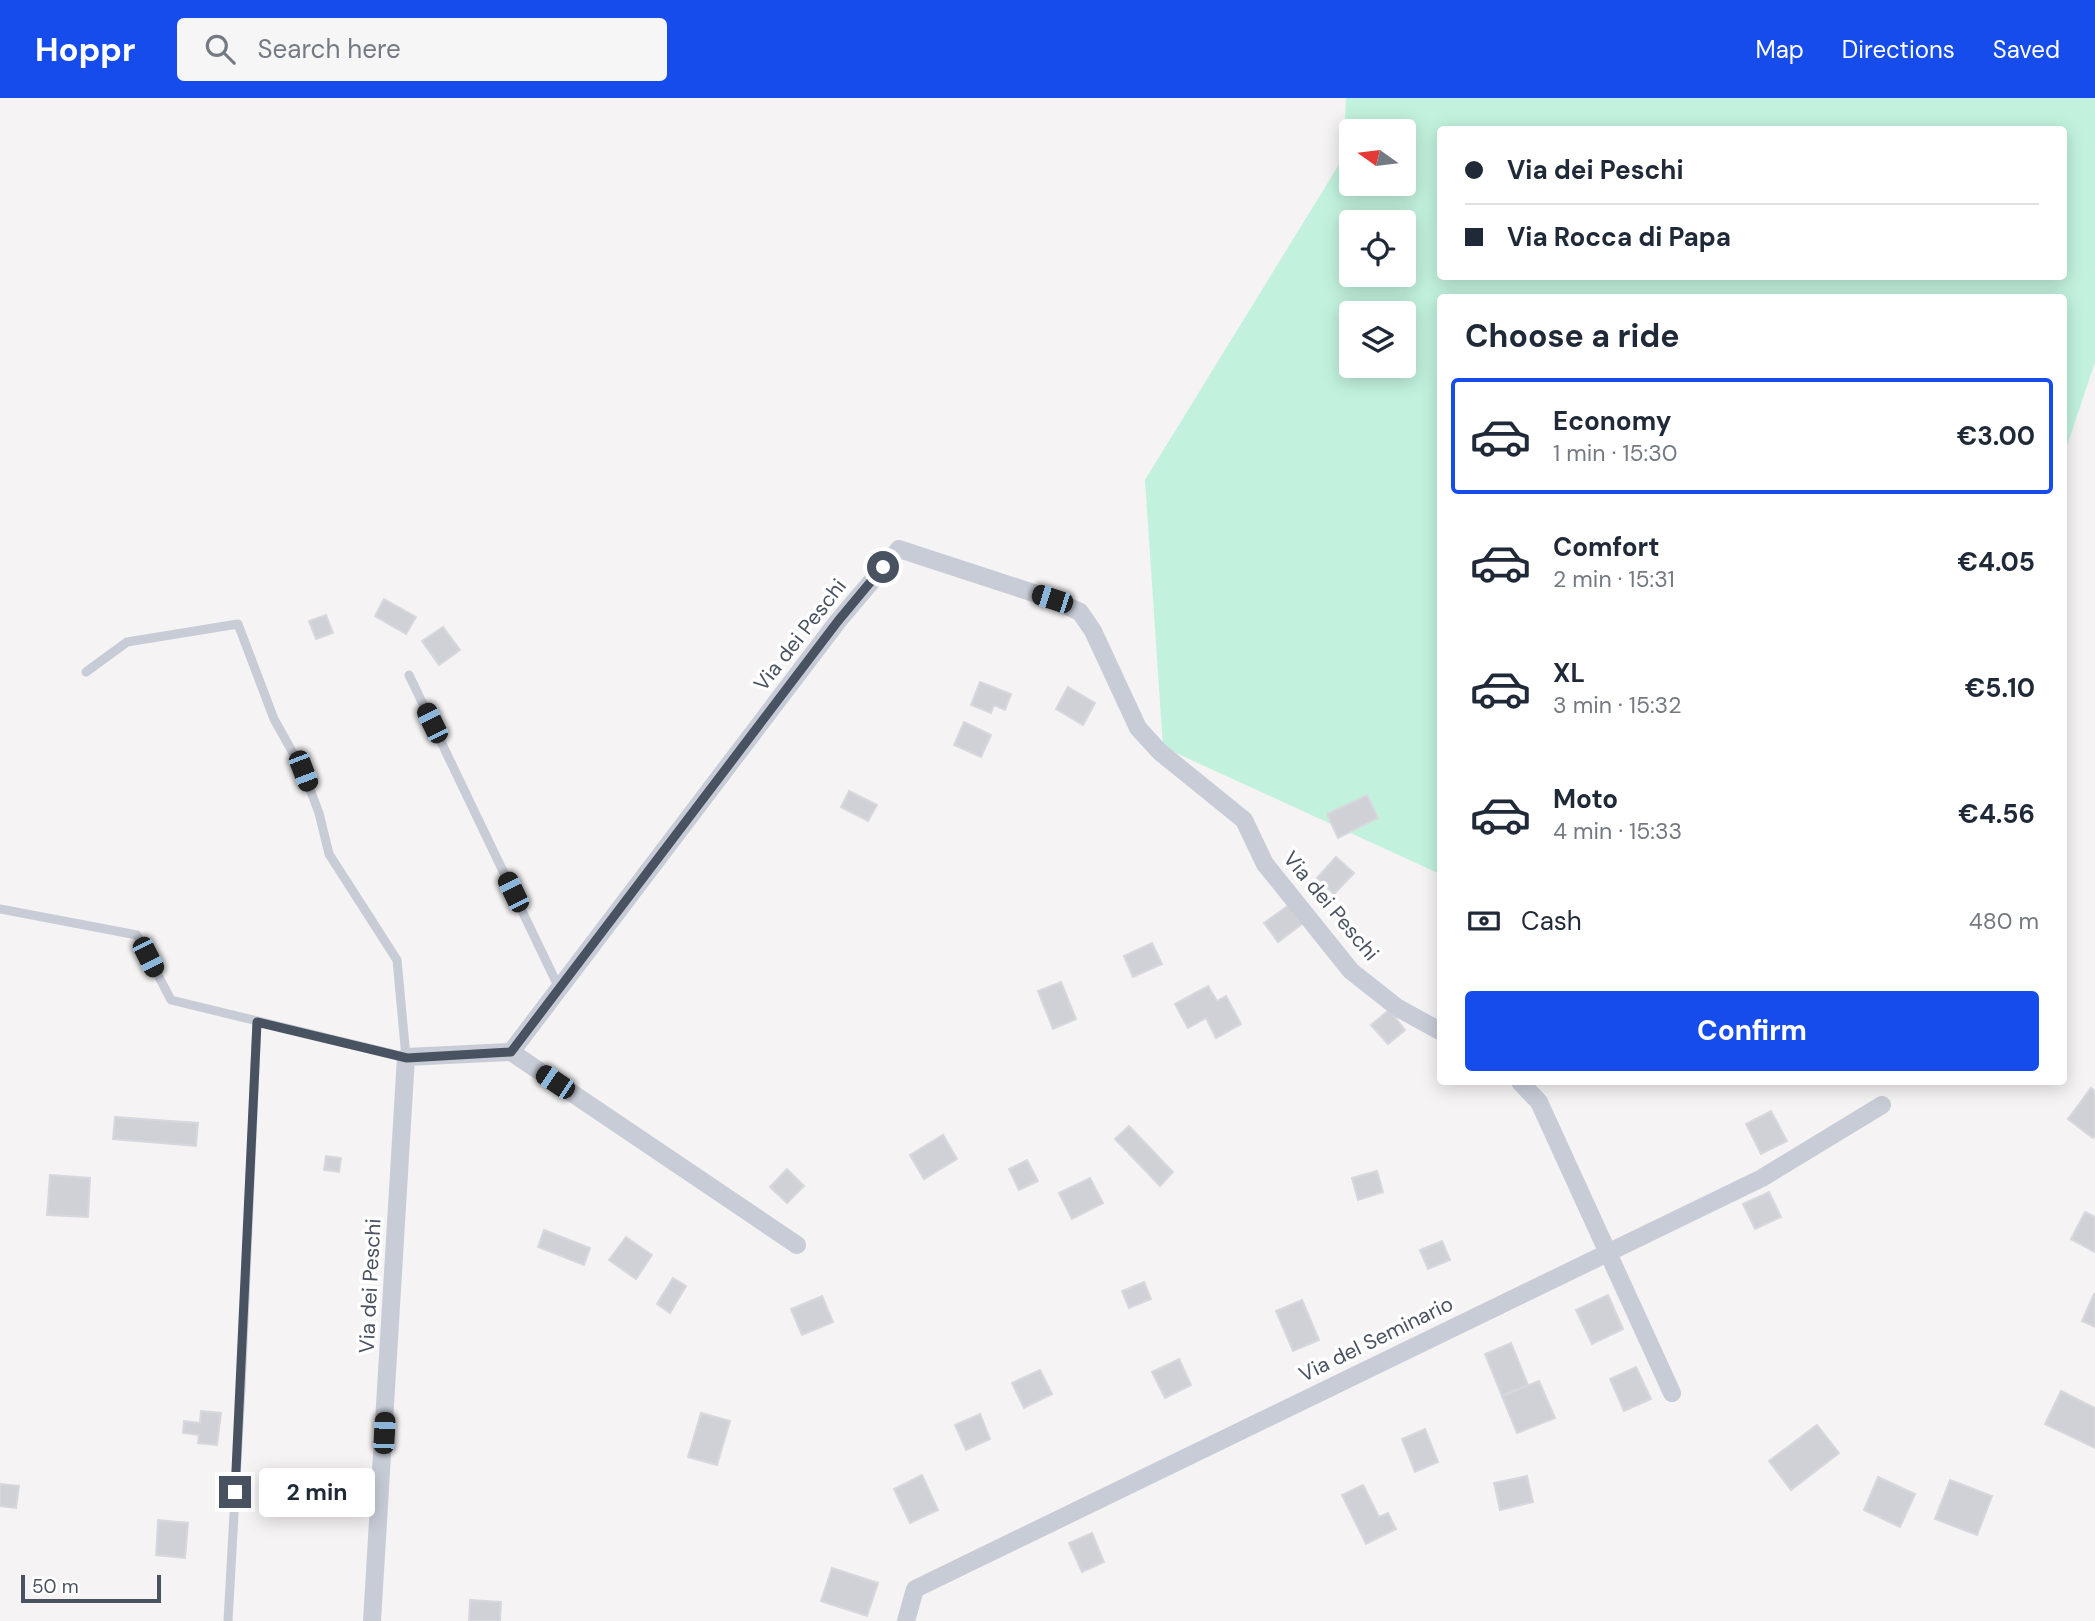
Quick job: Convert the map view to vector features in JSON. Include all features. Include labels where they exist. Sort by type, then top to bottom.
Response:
[{"type":"street","name":"Via dei Peschi","points":[[511,1052],[838,621],[899,549],[1052,599],[1080,612],[1093,631],[1138,728],[1160,752],[1244,820],[1265,864],[1351,971],[1398,1008],[1437,1029]]},
{"type":"street","points":[[407,1058],[511,1052],[797,1245]]},
{"type":"street","name":"Via dei Peschi","points":[[372,1621],[407,1058]]},
{"type":"street","points":[[1523,1085],[1539,1102],[1672,1392]]},
{"type":"street","name":"Via del Seminario","points":[[906,1621],[915,1589],[1762,1178],[1882,1105]]},
{"type":"lane","points":[[0,909],[137,935],[170,1000],[407,1058],[397,960],[329,854],[319,813],[303,771],[274,719],[238,624],[127,642],[86,672]]},
{"type":"lane","points":[[409,675],[559,988]]},
{"type":"lane","points":[[228,1621],[257,1022]]},
{"type":"green space","points":[[1346,98],[2095,98],[2095,362],[2067,446],[2067,294],[1437,294],[1437,873],[1163,747],[1145,480],[1339,165],[1339,196],[1416,196],[1416,119],[1345,119]]},
{"type":"building","points":[[384,599],[416,617],[406,634],[375,616]]},
{"type":"building","points":[[326,615],[333,633],[316,639],[309,621]]},
{"type":"building","points":[[443,627],[460,650],[439,665],[422,641]]},
{"type":"building","points":[[980,682],[1011,694],[1005,710],[994,705],[991,713],[971,705]]},
{"type":"building","points":[[1068,687],[1095,703],[1083,725],[1056,709]]},
{"type":"building","points":[[964,722],[991,735],[981,757],[954,745]]},
{"type":"building","points":[[849,791],[877,805],[868,821],[841,807]]},
{"type":"building","points":[[1367,795],[1378,818],[1338,838],[1327,814]]},
{"type":"building","points":[[1336,857],[1354,873],[1334,894],[1317,878]]},
{"type":"building","points":[[1289,905],[1302,924],[1278,942],[1264,923]]},
{"type":"building","points":[[1152,943],[1162,964],[1133,977],[1124,956]]},
{"type":"building","points":[[1061,982],[1076,1019],[1053,1029],[1038,991]]},
{"type":"building","points":[[1208,986],[1217,1001],[1226,996],[1241,1024],[1216,1038],[1206,1018],[1188,1028],[1175,1004]]},
{"type":"building","points":[[1389,1010],[1405,1030],[1388,1044],[1371,1025]]},
{"type":"building","points":[[2091,1088],[2095,1091],[2093,1138],[2068,1119]]},
{"type":"building","points":[[1771,1111],[1787,1141],[1761,1154],[1746,1124]]},
{"type":"building","points":[[115,1117],[198,1123],[196,1146],[113,1139]]},
{"type":"building","points":[[1129,1126],[1173,1172],[1160,1186],[1115,1139]]},
{"type":"building","points":[[943,1135],[957,1159],[924,1179],[910,1155]]},
{"type":"building","points":[[326,1156],[341,1158],[339,1172],[324,1170]]},
{"type":"building","points":[[1027,1160],[1038,1181],[1019,1190],[1009,1169]]},
{"type":"building","points":[[787,1169],[804,1186],[787,1203],[770,1187]]},
{"type":"building","points":[[1377,1171],[1383,1192],[1358,1200],[1352,1178]]},
{"type":"building","points":[[50,1175],[90,1178],[88,1217],[47,1215]]},
{"type":"building","points":[[1090,1178],[1103,1203],[1072,1219],[1059,1193]]},
{"type":"building","points":[[1769,1192],[1781,1217],[1755,1229],[1743,1204]]},
{"type":"building","points":[[2085,1212],[2095,1217],[2095,1252],[2071,1239]]},
{"type":"building","points":[[544,1230],[590,1248],[584,1265],[538,1247]]},
{"type":"building","points":[[626,1237],[652,1255],[636,1279],[609,1260]]},
{"type":"building","points":[[1442,1241],[1450,1260],[1428,1269],[1420,1250]]},
{"type":"building","points":[[673,1278],[686,1286],[670,1313],[657,1304]]},
{"type":"building","points":[[1144,1282],[1151,1299],[1129,1308],[1122,1291]]},
{"type":"building","points":[[2095,1294],[2095,1327],[2082,1321]]},
{"type":"building","points":[[1608,1295],[1623,1329],[1592,1344],[1576,1310]]},
{"type":"building","points":[[822,1296],[833,1322],[802,1335],[791,1309]]},
{"type":"building","points":[[1302,1300],[1319,1340],[1293,1351],[1276,1311]]},
{"type":"building","points":[[1511,1343],[1528,1385],[1502,1396],[1485,1354]]},
{"type":"building","points":[[1179,1359],[1191,1385],[1165,1398],[1152,1372]]},
{"type":"building","points":[[1636,1367],[1651,1399],[1624,1411],[1610,1379]]},
{"type":"building","points":[[1040,1370],[1052,1394],[1024,1408],[1012,1383]]},
{"type":"building","points":[[1539,1381],[1555,1418],[1517,1433],[1502,1396]]},
{"type":"building","points":[[2061,1391],[2095,1408],[2095,1448],[2045,1424]]},
{"type":"building","points":[[201,1411],[221,1413],[217,1445],[198,1443],[199,1435],[183,1433],[184,1421],[200,1423]]},
{"type":"building","points":[[701,1413],[730,1421],[717,1465],[688,1457]]},
{"type":"building","points":[[980,1414],[990,1439],[966,1450],[955,1425]]},
{"type":"building","points":[[1817,1425],[1839,1453],[1791,1490],[1769,1461]]},
{"type":"building","points":[[1425,1429],[1438,1462],[1415,1472],[1402,1439]]},
{"type":"building","points":[[922,1475],[938,1510],[910,1523],[894,1489]]},
{"type":"building","points":[[1527,1476],[1533,1502],[1500,1510],[1494,1483]]},
{"type":"building","points":[[1878,1477],[1915,1494],[1900,1527],[1864,1510]]},
{"type":"building","points":[[1950,1480],[1992,1496],[1977,1535],[1935,1519]]},
{"type":"building","points":[[0,1484],[19,1486],[16,1508],[0,1506]]},
{"type":"building","points":[[1363,1485],[1379,1517],[1388,1513],[1396,1529],[1366,1544],[1342,1495]]},
{"type":"building","points":[[158,1520],[188,1523],[185,1558],[156,1555]]},
{"type":"building","points":[[1092,1533],[1104,1562],[1082,1572],[1069,1543]]},
{"type":"building","points":[[832,1568],[878,1583],[867,1616],[821,1601]]},
{"type":"building","points":[[470,1600],[501,1602],[500,1621],[469,1621]]},
{"type":"route","points":[[235,1492],[257,1022],[407,1058],[511,1052],[838,621],[883,567]]}]
